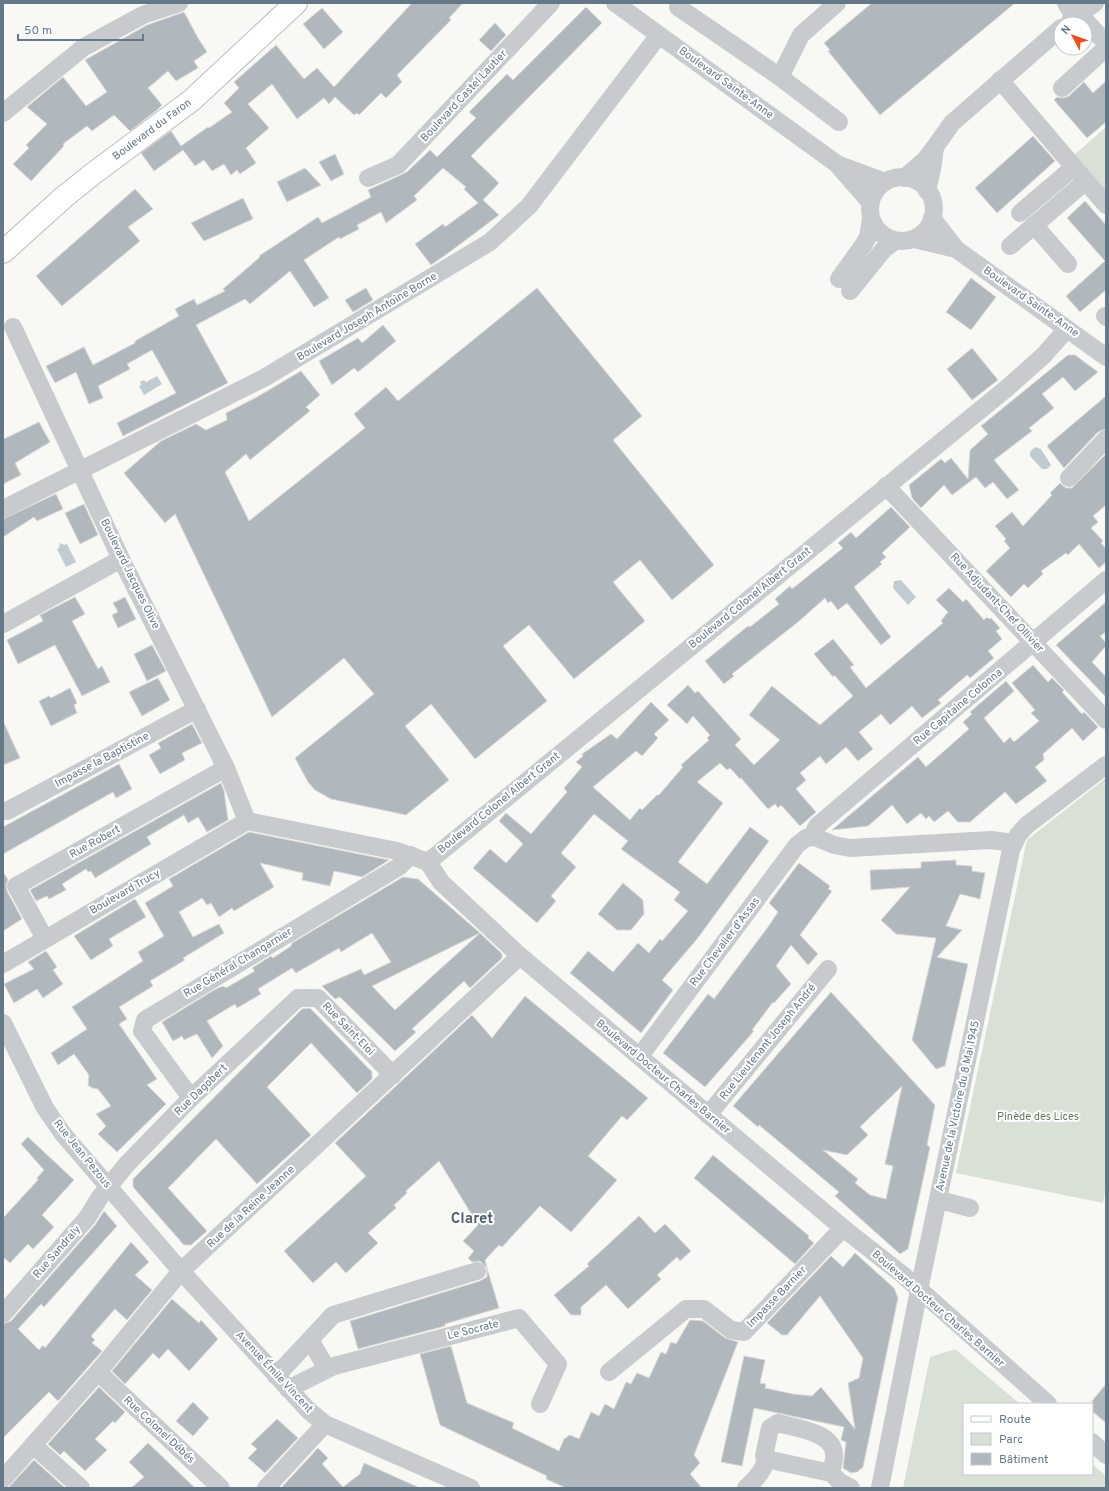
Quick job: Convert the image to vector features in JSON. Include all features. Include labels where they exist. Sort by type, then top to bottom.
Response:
[{"type":"main road","name":"Boulevard du Faron","points":[[3,252],[88,178],[192,100],[290,5]]},
{"type":"street","points":[[3,113],[84,48],[143,15],[178,3]]},
{"type":"street","name":"Boulevard Castel Lautier","points":[[368,178],[398,165],[551,3]]},
{"type":"street","name":"Boulevard Sainte-Anne","points":[[615,3],[837,164],[885,182]]},
{"type":"street","points":[[780,76],[801,35],[837,3]]},
{"type":"street","points":[[1071,16],[1095,3]]},
{"type":"street","points":[[676,4],[780,76],[839,122]]},
{"type":"street","points":[[895,241],[884,249],[845,285],[868,237],[871,210],[879,187],[885,182],[904,178],[925,160],[952,123],[1053,32]]},
{"type":"street","points":[[1093,34],[1106,43]]},
{"type":"street","name":"Boulevard Joseph Antoine Borne","points":[[3,509],[264,378],[490,242],[529,206],[659,35]]},
{"type":"street","points":[[1062,88],[1106,48]]},
{"type":"street","points":[[1000,80],[1106,205]]},
{"type":"street","points":[[927,191],[934,164],[935,147]]},
{"type":"street","name":"Boulevard Sainte-Anne","points":[[837,164],[871,210],[876,229],[885,236],[895,241],[914,239],[956,249]]},
{"type":"street","points":[[1020,213],[1074,167]]},
{"type":"street","points":[[904,178],[917,182],[927,191],[933,204],[932,218],[925,230],[914,239]]},
{"type":"street","points":[[1010,246],[1086,181]]},
{"type":"street","name":"Boulevard Sainte-Anne","points":[[932,218],[956,249],[1106,356]]},
{"type":"street","points":[[1034,225],[1068,264]]},
{"type":"street","name":"Boulevard Jacques Olive","points":[[13,327],[81,470],[121,559],[226,768],[247,820]]},
{"type":"street","name":"Boulevard Colonel Albert Grant","points":[[428,862],[1025,372],[1051,349],[1067,329]]},
{"type":"street","points":[[1069,478],[1106,440]]},
{"type":"street","name":"Rue Adjudant-Chef Ollivier","points":[[886,486],[1035,642],[1106,720]]},
{"type":"street","points":[[3,624],[121,559]]},
{"type":"street","name":"Rue Capitaine Colonna","points":[[815,837],[814,832],[817,826],[1106,580]]},
{"type":"street","name":"Impasse la Baptistine","points":[[7,811],[197,709]]},
{"type":"street","name":"Avenue de la Victoire du 8 Mai 1945","points":[[880,1488],[919,1290],[939,1200],[1009,858],[1014,843],[1027,825],[1106,765]]},
{"type":"street","name":"Rue Robert","points":[[45,939],[16,886],[226,768]]},
{"type":"street","points":[[247,820],[411,855],[428,862]]},
{"type":"street","name":"Boulevard Trucy","points":[[3,964],[247,820]]},
{"type":"street","points":[[815,837],[834,845],[850,848],[992,840],[1014,843]]},
{"type":"street","name":"Rue Chevalier d'Assas","points":[[640,1056],[797,845],[806,838],[815,837]]},
{"type":"street","name":"Rue Général Changarnier","points":[[191,1098],[142,1031],[145,1020],[400,866],[411,855]]},
{"type":"street","name":"Boulevard Docteur Charles Barnier","points":[[428,862],[441,882],[520,956],[708,1115],[919,1290],[1047,1403]]},
{"type":"street","name":"Rue de la Reine Jeanne","points":[[3,1479],[98,1372],[181,1272],[520,956]]},
{"type":"street","name":"Rue Lieutenant Joseph André","points":[[708,1115],[828,969]]},
{"type":"street","name":"Rue Dagobert","points":[[108,1187],[127,1164],[191,1098],[298,998]]},
{"type":"street","name":"Rue Saint-Eloi","points":[[298,998],[318,998],[393,1075]]},
{"type":"street","name":"Rue Jean Pezous","points":[[3,1023],[45,1108],[63,1134],[181,1272]]},
{"type":"street","name":"Rue Sandraly","points":[[3,1314],[87,1218],[108,1187]]},
{"type":"street","points":[[939,1200],[970,1208]]},
{"type":"street","name":"Impasse Barnier","points":[[609,1372],[686,1309],[704,1309],[731,1330],[744,1332],[843,1228]]},
{"type":"street","points":[[282,1382],[310,1340],[333,1315],[477,1271]]},
{"type":"street","name":"Avenue Émile Vincent","points":[[181,1272],[308,1410],[325,1424],[471,1488]]},
{"type":"street","name":"Le Socrate","points":[[327,1369],[519,1318],[558,1364],[540,1404]]},
{"type":"street","points":[[282,1382],[327,1369],[310,1340]]},
{"type":"street","name":"Rue Colonel Débés","points":[[98,1372],[221,1488]]},
{"type":"street","points":[[746,1488],[756,1479],[765,1465],[766,1459],[764,1456],[770,1428],[778,1423],[820,1435],[828,1441],[834,1454],[831,1473]]},
{"type":"street","points":[[266,1488],[325,1424]]},
{"type":"street","points":[[1093,1443],[1106,1455]]},
{"type":"street","points":[[33,1445],[81,1488]]},
{"type":"street","points":[[766,1459],[831,1473],[840,1482],[851,1488]]},
{"type":"green space","points":[[1106,127],[1106,198],[1071,158]]},
{"type":"green space","name":"Pinède des Lices","points":[[1106,778],[1106,1184],[1103,1203],[956,1173],[1027,840]]},
{"type":"green space","points":[[955,1349],[1019,1403],[963,1403],[963,1475],[1093,1475],[1093,1465],[1106,1476],[1106,1488],[903,1488],[930,1357]]},
{"type":"shaded area","points":[[157,376],[162,384],[144,395],[139,386],[141,385],[140,382],[144,380],[146,382]]},
{"type":"shaded area","points":[[1035,447],[1041,449],[1051,465],[1047,469],[1042,469],[1030,456],[1030,452]]},
{"type":"shaded area","points":[[60,543],[64,545],[67,544],[76,562],[66,567],[57,549],[59,548]]},
{"type":"shaded area","points":[[901,580],[916,597],[908,605],[893,588],[894,581]]},
{"type":"building","points":[[412,3],[463,3],[449,18],[451,20],[397,75],[402,82],[386,98],[381,93],[359,115],[357,113],[354,115],[335,97],[329,104],[324,98],[297,119],[272,84],[248,104],[269,128],[246,148],[256,163],[240,174],[237,170],[231,175],[224,164],[212,171],[204,160],[195,166],[183,150],[154,171],[141,153],[171,131],[181,146],[232,112],[224,103],[239,88],[234,82],[276,45],[304,79],[317,68],[334,87]]},
{"type":"building","points":[[872,3],[1015,3],[880,115],[828,51],[830,50],[824,43]]},
{"type":"building","points":[[586,7],[602,23],[471,156],[499,183],[483,200],[499,215],[451,251],[431,265],[415,244],[443,224],[445,227],[478,203],[464,189],[466,187],[443,168],[414,196],[417,200],[386,223],[381,212],[357,225],[359,229],[340,239],[339,237],[304,260],[329,298],[314,307],[290,271],[250,304],[245,299],[196,325],[228,383],[123,436],[117,423],[176,393],[152,350],[127,364],[130,369],[98,386],[103,398],[89,404],[76,372],[55,383],[46,366],[84,347],[93,365],[135,343],[135,341],[179,316],[175,309],[194,299],[197,305],[225,291],[223,289],[260,257],[259,256],[318,217],[322,223],[371,197],[368,190],[407,172],[430,150],[437,157],[476,118],[469,112],[507,74],[513,80]]},
{"type":"building","points":[[322,8],[343,32],[324,49],[303,24]]},
{"type":"building","points":[[184,12],[207,52],[194,61],[198,68],[176,81],[168,71],[148,88],[162,105],[157,110],[130,131],[114,115],[92,131],[87,126],[63,144],[64,146],[31,181],[13,164],[29,148],[26,145],[47,124],[27,107],[63,77],[86,106],[107,92],[85,60],[147,25]]},
{"type":"building","points":[[495,23],[506,35],[491,51],[479,40]]},
{"type":"building","points":[[1106,81],[1106,122],[1087,138],[1054,100],[1057,97],[1064,98],[1069,96],[1084,82],[1093,93]]},
{"type":"building","points":[[1033,136],[1055,161],[997,213],[975,188]]},
{"type":"building","points":[[335,154],[344,174],[331,181],[319,162]]},
{"type":"building","points":[[305,168],[321,185],[287,202],[277,182]]},
{"type":"building","points":[[135,189],[153,209],[128,227],[140,241],[62,306],[36,276]]},
{"type":"building","points":[[243,198],[253,219],[204,241],[191,223]]},
{"type":"building","points":[[1085,201],[1106,225],[1106,290],[1080,312],[1066,296],[1105,261],[1067,218]]},
{"type":"building","points":[[971,278],[996,297],[971,330],[946,312]]},
{"type":"building","points":[[366,288],[373,300],[353,312],[345,300]]},
{"type":"building","points":[[537,288],[642,416],[613,440],[714,565],[672,600],[640,560],[613,582],[645,621],[574,679],[529,625],[503,646],[547,701],[475,759],[431,704],[405,726],[449,780],[406,815],[331,799],[315,790],[308,782],[295,758],[374,694],[344,658],[272,717],[175,514],[165,523],[124,473],[161,441],[196,424],[206,430],[227,420],[226,413],[301,371],[320,395],[306,407],[310,411],[250,460],[246,454],[225,472],[249,521],[365,428],[354,414],[386,387],[398,401]]},
{"type":"building","points":[[383,325],[396,341],[358,372],[354,368],[332,385],[319,361],[358,338],[362,343]]},
{"type":"building","points":[[972,348],[998,380],[972,400],[947,369]]},
{"type":"building","points":[[1068,355],[1075,355],[1098,372],[1075,391],[1063,377],[1042,394],[1054,408],[1029,428],[1032,431],[994,460],[1019,490],[1007,499],[993,482],[985,488],[976,477],[952,495],[944,485],[921,508],[912,498],[909,485],[941,459],[945,463],[951,458],[968,479],[970,450],[988,434],[981,426]]},
{"type":"building","points":[[1106,396],[1106,429],[1098,432],[1064,468],[1047,446]]},
{"type":"building","points":[[39,422],[50,442],[15,463],[21,475],[3,484],[3,437],[4,439]]},
{"type":"building","points":[[1106,454],[1106,505],[1093,516],[1098,522],[1091,528],[1103,541],[1101,543],[1106,549],[1106,562],[1099,568],[1079,544],[1068,555],[1066,553],[1041,571],[1043,574],[1028,588],[1024,584],[1011,597],[986,571],[1010,548],[1004,541],[1006,539],[995,526],[1012,512],[1023,526],[1052,495],[1050,493],[1060,483],[1066,488],[1072,488]]},
{"type":"building","points":[[56,494],[63,509],[37,521],[34,517],[3,537],[3,519]]},
{"type":"building","points":[[84,504],[98,535],[80,544],[65,513]]},
{"type":"building","points":[[891,507],[910,527],[882,553],[886,557],[880,562],[882,564],[854,587],[891,637],[881,645],[847,603],[838,610],[831,601],[828,603],[825,598],[798,622],[732,674],[734,676],[724,684],[705,661],[748,626],[750,627],[779,604],[775,599],[790,586],[792,589],[843,548],[838,543],[851,532],[856,538]]},
{"type":"building","points":[[949,588],[963,602],[966,599],[984,620],[987,617],[989,619],[991,618],[1000,628],[996,631],[1002,639],[988,651],[994,658],[970,678],[967,675],[938,700],[941,703],[922,718],[912,706],[890,725],[881,714],[859,732],[873,749],[858,761],[846,747],[826,764],[820,756],[800,773],[806,780],[796,789],[816,812],[800,826],[781,805],[778,808],[775,804],[768,809],[741,778],[740,779],[730,768],[727,770],[720,763],[697,782],[723,803],[678,862],[707,884],[750,827],[769,841],[697,939],[662,980],[673,990],[641,1033],[570,973],[588,951],[613,972],[638,943],[649,953],[660,939],[662,941],[688,911],[674,900],[680,892],[621,849],[628,841],[594,814],[561,853],[576,867],[551,896],[556,901],[537,923],[473,868],[490,849],[506,863],[523,844],[499,821],[506,813],[531,834],[567,792],[564,788],[582,767],[576,762],[583,756],[582,754],[611,734],[617,739],[651,702],[669,720],[654,734],[658,738],[642,756],[636,751],[593,787],[630,820],[640,808],[642,810],[657,795],[659,795],[683,767],[681,765],[709,740],[707,738],[710,735],[693,716],[687,724],[667,705],[688,685],[695,693],[698,691],[741,739],[735,745],[754,765],[780,740],[749,715],[772,686],[820,725],[853,696],[834,675],[833,677],[814,654],[833,639],[854,665],[850,667],[866,688],[943,623],[941,621],[948,612],[936,600]]},
{"type":"building","points":[[75,597],[85,614],[72,621],[98,669],[102,666],[110,682],[82,696],[55,645],[18,664],[7,640],[43,621],[40,615]]},
{"type":"building","points":[[125,597],[136,619],[118,628],[112,615],[118,612],[113,603]]},
{"type":"building","points":[[1106,602],[1106,632],[1100,636],[1106,643],[1106,646],[1092,662],[1106,677],[1106,697],[1056,645]]},
{"type":"building","points":[[152,645],[166,671],[147,681],[134,654]]},
{"type":"building","points":[[1033,665],[1048,682],[1052,678],[1064,690],[1062,692],[1082,714],[1084,712],[1098,727],[1083,741],[1072,728],[1043,754],[1044,760],[1035,767],[1047,781],[1016,804],[1005,792],[970,822],[958,822],[948,811],[934,822],[929,816],[926,819],[921,813],[907,824],[892,805],[868,826],[832,830],[918,757],[926,767],[969,729],[963,722],[972,714],[970,712],[1006,681],[1014,691],[984,718],[1004,743],[1010,737],[1014,742],[1039,721],[1031,713],[1035,710],[1012,683]]},
{"type":"building","points":[[158,678],[170,700],[142,716],[129,692]]},
{"type":"building","points":[[70,688],[77,703],[74,705],[77,713],[51,726],[39,701],[49,696],[51,698]]},
{"type":"building","points":[[3,721],[20,758],[3,765]]},
{"type":"building","points":[[192,724],[202,743],[182,753],[185,760],[160,774],[149,755],[161,748],[158,743]]},
{"type":"building","points":[[119,764],[132,789],[116,798],[113,792],[3,854],[3,827]]},
{"type":"building","points":[[221,783],[224,791],[228,820],[207,832],[198,817],[188,823],[184,815],[147,837],[151,844],[95,878],[91,871],[88,872],[86,869],[62,884],[66,890],[49,899],[47,896],[36,901],[30,890]]},
{"type":"building","points":[[249,832],[389,860],[362,877],[334,871],[330,886],[302,880],[303,873],[260,863],[274,887],[234,911],[232,908],[219,917],[211,903],[207,905],[202,898],[179,912],[193,937],[219,924],[224,933],[183,958],[185,960],[150,981],[153,986],[119,1007],[127,1019],[119,1024],[157,1079],[147,1085],[166,1104],[117,1152],[98,1134],[106,1126],[96,1114],[111,1106],[98,1089],[92,1088],[88,1085],[89,1075],[74,1054],[58,1065],[51,1053],[87,1029],[72,1007],[143,961],[138,952],[164,936],[145,903],[173,886],[169,879]]},
{"type":"building","points":[[956,860],[956,865],[972,866],[972,871],[985,873],[980,899],[960,894],[946,926],[962,930],[937,957],[968,964],[945,1066],[936,1069],[912,1040],[936,938],[896,934],[881,920],[910,887],[871,890],[870,870],[921,868],[921,862]]},
{"type":"building","points":[[799,863],[830,886],[828,889],[832,891],[800,935],[818,954],[808,965],[791,945],[776,966],[791,984],[774,1003],[773,1002],[752,1030],[754,1031],[705,1087],[663,1053],[708,994],[714,999],[768,927],[778,912],[769,903]]},
{"type":"building","points":[[3,872],[8,880],[6,885],[7,891],[22,919],[3,931]]},
{"type":"building","points":[[403,877],[418,879],[480,933],[502,954],[502,958],[470,988],[464,981],[412,1029],[416,1032],[395,1051],[340,997],[335,999],[322,986],[361,969],[364,975],[391,962],[372,933],[341,952],[339,948],[296,973],[292,968],[258,989],[261,994],[237,1008],[235,1004],[207,1021],[223,1046],[212,1058],[197,1034],[184,1040],[182,1036],[173,1041],[162,1022],[214,990],[223,986],[226,988],[255,971],[252,968],[271,956],[273,958],[291,946],[292,943]],"holes":[[[480,933],[395,1010],[372,986]]]},
{"type":"building","points":[[623,883],[643,900],[644,914],[631,930],[617,930],[598,914]]},
{"type":"building","points":[[135,899],[146,917],[109,939],[113,946],[91,960],[74,936]]},
{"type":"building","points":[[46,951],[57,967],[53,970],[63,984],[43,998],[37,989],[14,1003],[4,984],[34,969],[28,962]]},
{"type":"building","points":[[831,992],[935,1105],[927,1145],[930,1147],[908,1249],[900,1254],[835,1196],[839,1192],[759,1125],[758,1127],[733,1106]],"holes":[[[902,1086],[885,1164],[893,1166],[886,1199],[870,1195],[855,1183],[858,1179],[823,1150],[847,1155],[868,1135],[860,1127]]]},
{"type":"building","points":[[525,996],[648,1098],[627,1120],[622,1116],[588,1156],[617,1180],[571,1232],[540,1206],[502,1247],[499,1245],[485,1260],[487,1268],[480,1261],[472,1262],[468,1258],[474,1251],[463,1241],[478,1225],[439,1161],[406,1191],[407,1193],[394,1205],[396,1208],[368,1233],[378,1243],[346,1273],[336,1262],[313,1283],[284,1251],[366,1176],[335,1143],[472,1015],[492,1038]]},
{"type":"building","points":[[310,1008],[372,1072],[372,1079],[357,1093],[311,1043],[267,1087],[311,1135],[257,1184],[216,1139],[168,1188],[207,1231],[191,1245],[184,1245],[133,1187],[133,1179],[302,1009]]},
{"type":"building","points":[[28,1137],[74,1180],[42,1215],[54,1227],[33,1249],[28,1244],[10,1263],[3,1257],[3,1218],[38,1180],[37,1178],[44,1170],[21,1144]]},
{"type":"building","points":[[713,1155],[809,1236],[808,1238],[814,1243],[795,1264],[694,1178]]},
{"type":"building","points":[[104,1211],[117,1226],[44,1307],[41,1304],[18,1329],[39,1350],[43,1345],[45,1348],[131,1242],[149,1262],[135,1275],[152,1290],[127,1320],[115,1309],[91,1336],[95,1340],[92,1343],[102,1351],[58,1401],[49,1392],[3,1438],[3,1324],[11,1321],[95,1225]]},
{"type":"building","points":[[639,1216],[655,1233],[665,1224],[691,1251],[680,1261],[677,1257],[657,1275],[661,1279],[628,1309],[606,1285],[581,1307],[581,1315],[571,1315],[554,1295],[589,1266],[587,1264]]},
{"type":"building","points":[[855,1253],[894,1288],[898,1298],[863,1467],[857,1472],[851,1473],[843,1468],[846,1442],[841,1440],[844,1427],[754,1408],[742,1466],[721,1462],[744,1356],[765,1360],[760,1383],[766,1384],[765,1388],[793,1394],[812,1396],[821,1387],[855,1429],[848,1383],[859,1378],[863,1358],[820,1296],[787,1335],[782,1335],[767,1323],[831,1256],[843,1267]]},
{"type":"building","points":[[487,1268],[499,1308],[445,1324],[445,1326],[358,1349],[350,1321],[480,1281],[487,1277]]},
{"type":"building","points":[[172,1299],[199,1323],[201,1320],[218,1339],[189,1371],[168,1349],[159,1359],[153,1353],[125,1384],[112,1371]]},
{"type":"building","points":[[690,1320],[703,1321],[725,1338],[738,1342],[694,1455],[700,1463],[690,1474],[702,1488],[566,1488],[546,1479],[547,1476],[440,1425],[420,1354],[451,1346],[467,1403],[514,1423],[512,1428],[559,1451],[564,1439],[570,1435],[579,1439],[591,1412],[599,1416],[605,1404],[614,1409],[626,1382],[631,1384],[637,1373],[649,1378],[661,1352],[666,1354],[671,1342],[676,1344]]},
{"type":"building","points":[[1106,1384],[1106,1423],[1093,1412],[1092,1401]]},
{"type":"building","points":[[99,1387],[125,1412],[115,1423],[113,1421],[95,1439],[107,1450],[85,1471],[64,1451],[60,1455],[48,1444]]},
{"type":"building","points":[[193,1402],[209,1418],[193,1436],[176,1421]]},
{"type":"building","points":[[277,1419],[298,1438],[265,1473],[248,1458],[257,1449],[251,1444]]},
{"type":"building","points":[[148,1443],[195,1488],[131,1488],[144,1477],[129,1462]]},
{"type":"building","points":[[318,1448],[328,1458],[322,1464],[343,1487],[360,1474],[364,1463],[420,1488],[281,1488]]},
{"type":"building","points":[[34,1460],[65,1488],[8,1488]]},
{"type":"district","name":"Claret","points":[[472,1219]]}]
